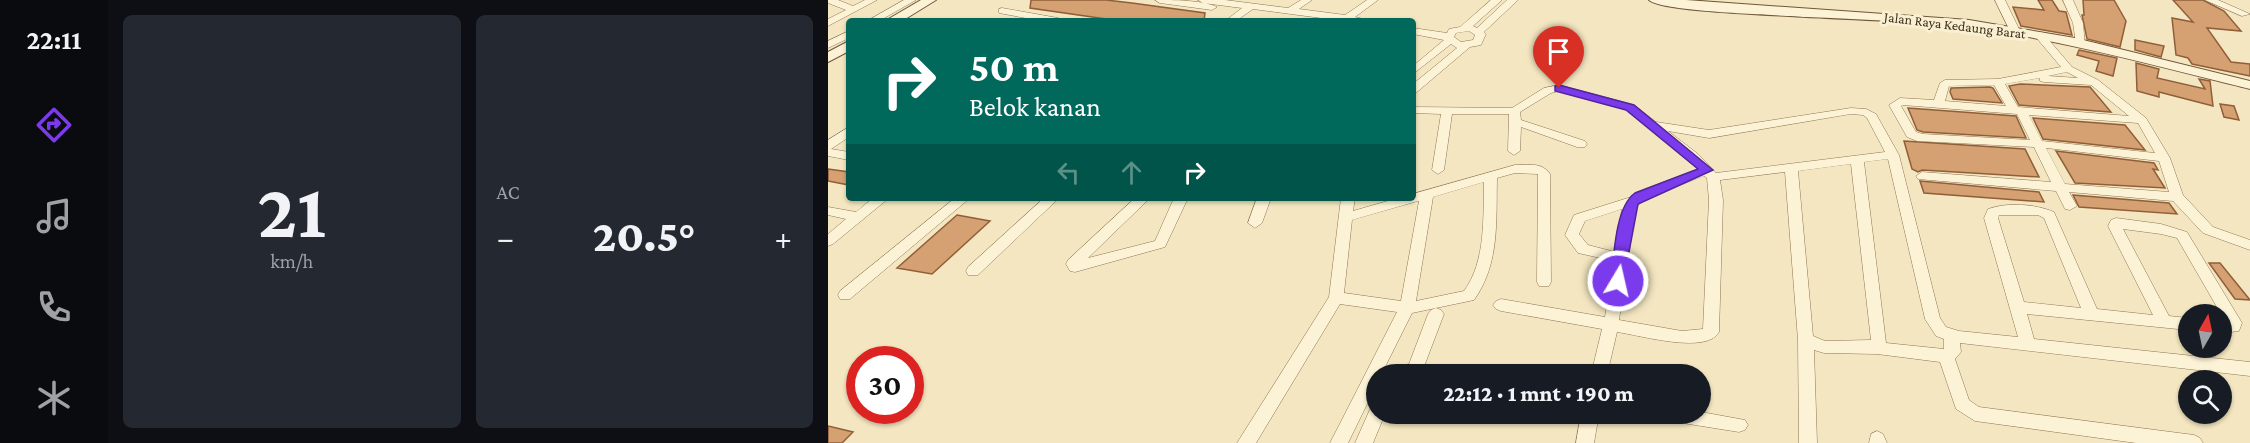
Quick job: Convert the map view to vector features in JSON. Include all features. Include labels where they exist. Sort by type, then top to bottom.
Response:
[{"type":"street","points":[[830,0],[854,10]]},
{"type":"street","points":[[828,23],[872,0]]},
{"type":"street","points":[[877,18],[910,0]]},
{"type":"street","points":[[897,18],[930,0]]},
{"type":"street","points":[[1160,0],[1306,18]]},
{"type":"street","points":[[1203,0],[1239,2],[1248,9],[1290,11],[1310,18]]},
{"type":"street","points":[[1290,11],[1307,0]]},
{"type":"street","points":[[1347,18],[1373,0]]},
{"type":"street","points":[[1416,67],[1453,31],[1464,28],[1497,0]]},
{"type":"street","points":[[1479,31],[1513,0]]},
{"type":"street","name":"Jalan Raya Kedaung Barat","points":[[1655,0],[1730,9],[1881,16],[2015,31],[2081,44],[2250,85]]},
{"type":"street","points":[[2000,0],[2015,31]]},
{"type":"street","points":[[2068,0],[2078,22],[2081,44]]},
{"type":"street","points":[[2210,0],[2248,17]]},
{"type":"street","points":[[2242,0],[2248,17]]},
{"type":"street","points":[[1234,18],[1248,9]]},
{"type":"street","points":[[1002,11],[1021,18]]},
{"type":"street","points":[[1464,28],[1479,31]]},
{"type":"street","points":[[1416,87],[1466,45],[1480,40],[1482,34],[1479,31]]},
{"type":"street","points":[[1416,32],[1448,38],[1466,45]]},
{"type":"street","points":[[2038,35],[2068,69],[2094,82],[2142,120],[2164,158],[2177,197],[2208,230],[2250,245]]},
{"type":"street","points":[[828,45],[846,36]]},
{"type":"street","points":[[2055,53],[2065,41]]},
{"type":"street","points":[[828,58],[846,47]]},
{"type":"street","points":[[1938,104],[1945,83],[1998,82],[2068,69]]},
{"type":"street","points":[[2027,78],[2094,82]]},
{"type":"street","points":[[1998,82],[2040,144],[2063,187],[2070,206]]},
{"type":"street","points":[[1501,305],[1682,337],[1701,337],[1710,332],[1716,200],[1710,174],[1630,107],[1559,88],[1548,90],[1515,116]]},
{"type":"street","points":[[2142,120],[1900,101],[1895,105],[1911,134],[1921,138],[2040,144],[2164,158]]},
{"type":"street","points":[[1416,110],[1515,116],[1581,144]]},
{"type":"street","points":[[1438,170],[1447,111]]},
{"type":"street","points":[[1647,119],[1709,134],[1851,111],[1866,112],[1872,116],[1893,155],[1933,319],[1941,332],[2028,345],[2250,369]]},
{"type":"street","points":[[1514,151],[1515,116]]},
{"type":"street","points":[[828,147],[846,133]]},
{"type":"street","points":[[828,152],[846,155]]},
{"type":"street","points":[[1622,258],[1583,249],[1572,235],[1579,218],[1710,174],[1791,168],[1893,155]]},
{"type":"street","points":[[1857,160],[1879,340],[1877,348]]},
{"type":"street","points":[[1339,443],[1407,308],[1418,197],[1522,168],[1540,169],[1544,174],[1544,282]]},
{"type":"street","points":[[1791,168],[1806,340],[1808,443]]},
{"type":"street","points":[[1336,298],[1407,308],[1469,296],[1476,289],[1484,268],[1491,176]]},
{"type":"street","points":[[1922,176],[2177,197]]},
{"type":"street","points":[[828,241],[878,201]]},
{"type":"street","points":[[844,295],[959,201]]},
{"type":"street","points":[[973,271],[1049,201]]},
{"type":"street","points":[[1140,201],[1073,264],[1075,267],[1082,267],[1160,244],[1181,201]]},
{"type":"street","points":[[1255,224],[1263,201]]},
{"type":"street","points":[[1246,443],[1336,298],[1347,201]]},
{"type":"street","points":[[1344,218],[1404,201]]},
{"type":"street","points":[[1602,364],[1611,325],[1632,201]]},
{"type":"street","points":[[2028,345],[1991,218],[1993,212],[1999,210],[2040,211],[2049,215],[2092,315]]},
{"type":"street","points":[[828,211],[858,217]]},
{"type":"street","points":[[2164,322],[2115,226],[2116,223],[2161,229],[2182,236],[2223,304]]},
{"type":"street","points":[[2018,307],[2178,323]]},
{"type":"street","points":[[1417,364],[1436,314]]},
{"type":"street","points":[[1806,340],[1824,347],[1877,348],[1946,356],[1953,352],[1952,335]]},
{"type":"street","points":[[1946,356],[1962,404],[1976,414],[2194,443]]},
{"type":"street","points":[[1711,421],[1739,425]]},
{"type":"street","points":[[1364,443],[1372,424]]},
{"type":"street","points":[[1585,443],[1588,424]]},
{"type":"building","points":[[1031,0],[1106,0],[1205,13],[1204,18],[1099,18],[1030,8]]},
{"type":"building","points":[[2038,0],[2052,0],[2059,11],[2066,12],[2072,35],[2021,26],[2013,7],[2044,10]]},
{"type":"building","points":[[2083,0],[2114,0],[2126,21],[2120,47],[2087,39],[2082,15],[2084,15]]},
{"type":"building","points":[[2173,0],[2203,0],[2224,11],[2241,31],[2207,28],[2231,62],[2250,64],[2250,76],[2192,64],[2188,58],[2176,55],[2172,18],[2193,22]]},
{"type":"building","points":[[2135,40],[2164,46],[2161,57],[2135,50]]},
{"type":"building","points":[[2079,50],[2117,58],[2113,76],[2096,71],[2099,61],[2077,55]]},
{"type":"building","points":[[2136,63],[2159,69],[2157,78],[2205,89],[2199,79],[2210,81],[2213,106],[2159,92],[2159,97],[2137,91]]},
{"type":"building","points":[[2020,84],[2090,87],[2111,112],[2019,105],[2009,86]]},
{"type":"building","points":[[1990,87],[2002,103],[1953,99],[1950,92],[1951,88]]},
{"type":"building","points":[[2220,104],[2234,106],[2239,120],[2224,117]]},
{"type":"building","points":[[1908,108],[2016,116],[2026,138],[1923,132],[1917,130]]},
{"type":"building","points":[[2033,118],[2125,125],[2145,150],[2043,139]]},
{"type":"building","points":[[1904,141],[2025,149],[2039,177],[1922,170],[1918,172],[1912,169]]},
{"type":"building","points":[[2056,151],[2154,163],[2158,170],[2153,169],[2165,188],[2075,183]]},
{"type":"building","points":[[828,169],[846,172],[846,184],[828,181]]},
{"type":"building","points":[[1920,181],[2039,192],[2044,202],[1924,193]]},
{"type":"building","points":[[2073,195],[2169,203],[2177,214],[2079,207]]},
{"type":"building","points":[[957,215],[990,221],[932,274],[897,268]]},
{"type":"building","points":[[2209,263],[2220,263],[2250,300],[2235,299]]},
{"type":"building","points":[[828,426],[853,432],[842,443],[828,443]]},
{"type":"route","points":[[1559,88],[1630,107],[1655,125],[1707,170],[1632,201],[1629,206],[1618,281]]}]
